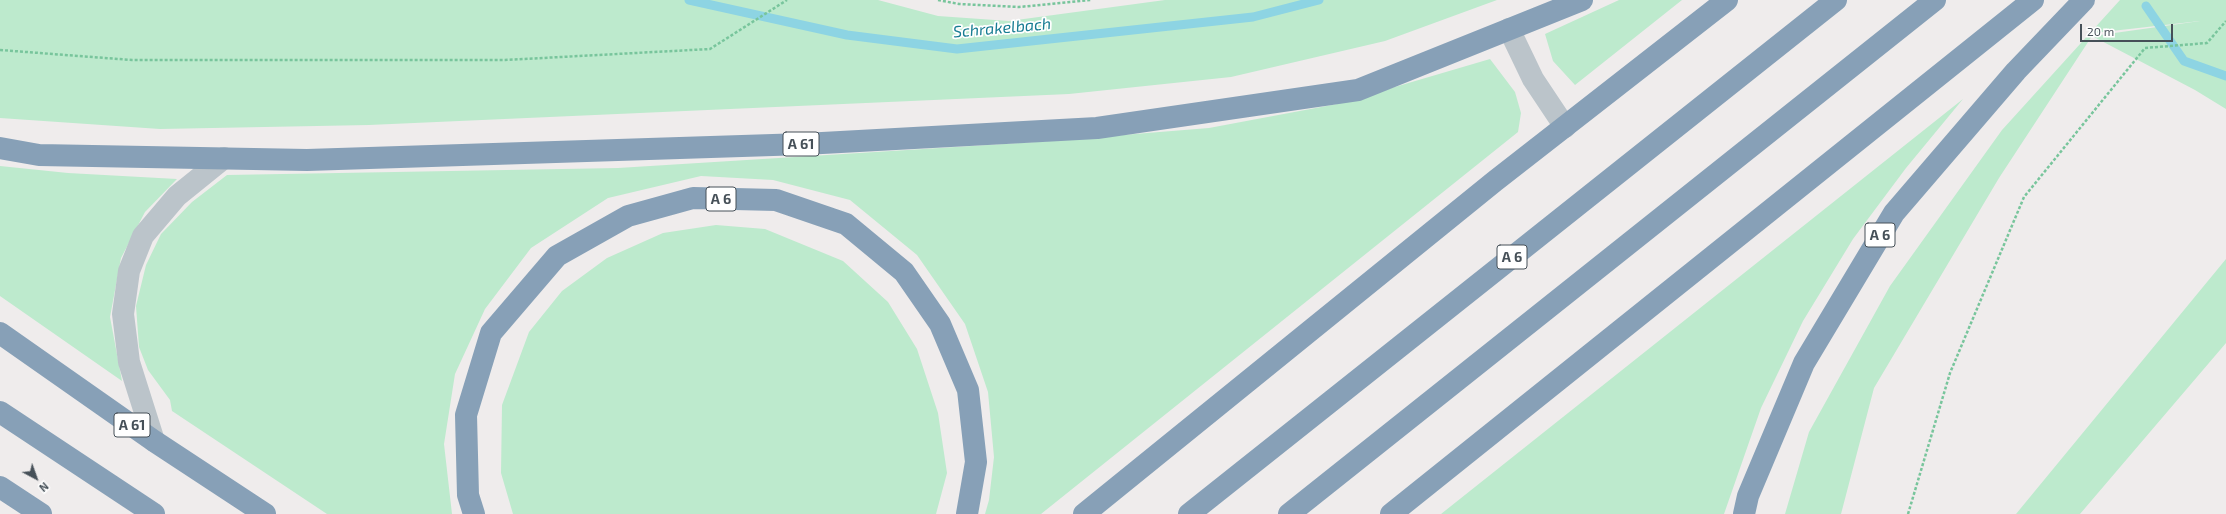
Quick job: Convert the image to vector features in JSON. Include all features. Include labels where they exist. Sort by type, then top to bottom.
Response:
[{"type":"highway","name":"A 61","points":[[0,148],[39,155],[307,160],[788,144],[1097,128],[1358,90],[1582,0]]},
{"type":"highway","points":[[1084,514],[1565,127],[1727,0]]},
{"type":"highway","name":"A 6","points":[[1189,514],[1836,0]]},
{"type":"highway","points":[[1289,514],[1935,0]]},
{"type":"highway","points":[[1391,514],[2033,0]]},
{"type":"highway","name":"A 6","points":[[1744,514],[1748,496],[1804,364],[1894,213],[2016,71],[2084,0]]},
{"type":"highway","name":"A 6","points":[[474,514],[468,495],[466,415],[491,333],[557,256],[628,216],[693,198],[776,200],[846,224],[904,272],[940,324],[968,390],[976,462],[967,514]]},
{"type":"highway","name":"A 61","points":[[0,333],[154,441],[265,514]]},
{"type":"highway","points":[[0,412],[154,514]]},
{"type":"highway","points":[[0,487],[41,514]]},
{"type":"lane","points":[[1509,29],[1533,79],[1565,127]]},
{"type":"lane","points":[[154,441],[129,362],[123,314],[129,271],[143,236],[177,196],[224,158]]},
{"type":"path","points":[[0,50],[132,60],[505,60],[710,49],[787,0]]},
{"type":"path","points":[[938,0],[959,4],[1019,7],[1091,0]]},
{"type":"path","points":[[1908,514],[1950,373],[2024,197],[2145,48],[2207,43],[2226,21]]},
{"type":"green space","points":[[0,0],[878,0],[938,16],[1009,21],[1165,0],[1497,0],[1385,41],[1231,77],[1069,94],[369,125],[160,129],[0,118]]},
{"type":"green space","points":[[1619,0],[1682,0],[1575,85],[1553,61],[1545,34]]},
{"type":"green space","points":[[2120,0],[2226,0],[2226,109],[2195,90],[2092,36],[1999,178],[1874,388],[1841,514],[1785,514],[1809,432],[1890,286],[2002,130]],"holes":[[[2200,21],[2093,36],[2094,33]]]},
{"type":"green space","points":[[1490,59],[1515,92],[1521,113],[1518,132],[1041,514],[985,514],[989,500],[994,457],[988,392],[965,324],[917,255],[850,200],[773,180],[701,176],[608,198],[531,248],[485,309],[455,374],[444,444],[452,514],[327,514],[172,411],[170,400],[148,370],[139,347],[136,306],[146,265],[161,234],[192,202],[227,175],[618,168],[1036,142],[1209,128],[1337,104]]},
{"type":"green space","points":[[1963,99],[1906,168],[1853,239],[1803,321],[1761,408],[1724,514],[1441,514]]},
{"type":"green space","points":[[0,166],[68,173],[177,179],[145,212],[121,258],[110,317],[122,381],[0,296]]},
{"type":"green space","points":[[716,225],[765,229],[843,261],[888,302],[917,349],[938,413],[947,473],[936,514],[513,514],[501,473],[502,405],[529,332],[562,291],[607,258],[663,233]]},
{"type":"green space","points":[[2226,259],[2226,343],[2080,514],[2016,514]]},
{"type":"waterway","name":"Schrakelbach","points":[[689,0],[847,35],[957,49],[1253,17],[1319,0]]},
{"type":"waterway","name":"Schrakelbach","points":[[2146,6],[2184,61],[2226,76]]}]
